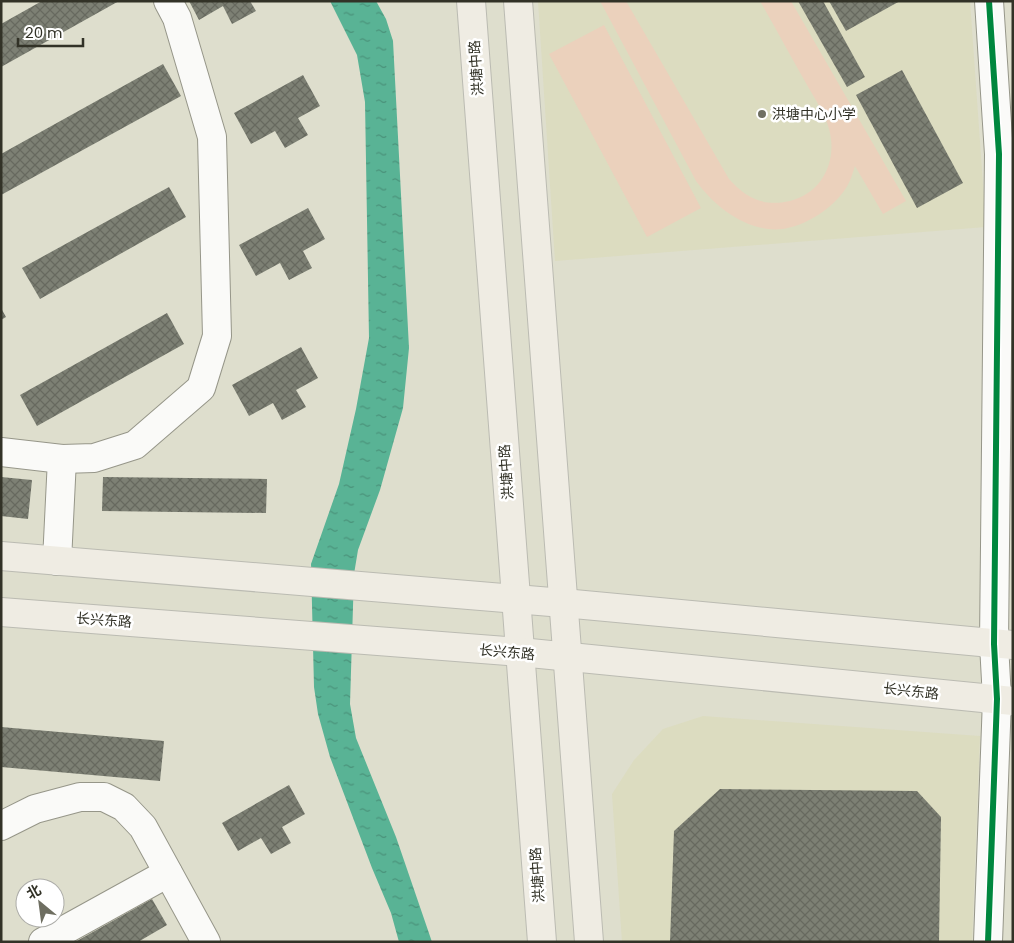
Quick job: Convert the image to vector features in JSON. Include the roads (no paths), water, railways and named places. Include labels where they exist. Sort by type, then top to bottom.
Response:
[{"type":"main road","name":"洪塘中路","points":[[471,1],[542,942]]},
{"type":"main road","points":[[518,1],[589,942]]},
{"type":"main road","points":[[1,556],[563,603],[1003,644]]},
{"type":"main road","name":"长兴东路","points":[[1,612],[520,652],[1005,700]]},
{"type":"street","points":[[1,452],[62,459],[94,458],[135,445],[202,388],[217,336],[212,137],[177,18],[168,1]]},
{"type":"street","points":[[988,942],[1005,700],[1003,644],[1006,247],[989,1]]},
{"type":"street","points":[[57,561],[62,459]]},
{"type":"street","points":[[1,826],[35,809],[80,796],[104,797],[124,807],[142,827],[206,942]]},
{"type":"street","points":[[1,804],[35,809]]},
{"type":"street","points":[[43,942],[168,873]]},
{"type":"water","points":[[330,1],[376,1],[386,19],[393,41],[409,348],[403,408],[380,490],[358,550],[354,574],[350,704],[356,738],[396,837],[432,942],[399,942],[391,913],[330,757],[318,714],[314,687],[311,564],[339,484],[356,409],[369,338],[365,102],[357,55]]},
{"type":"place","name":"洪塘中心小学","points":[[762,114]]}]
